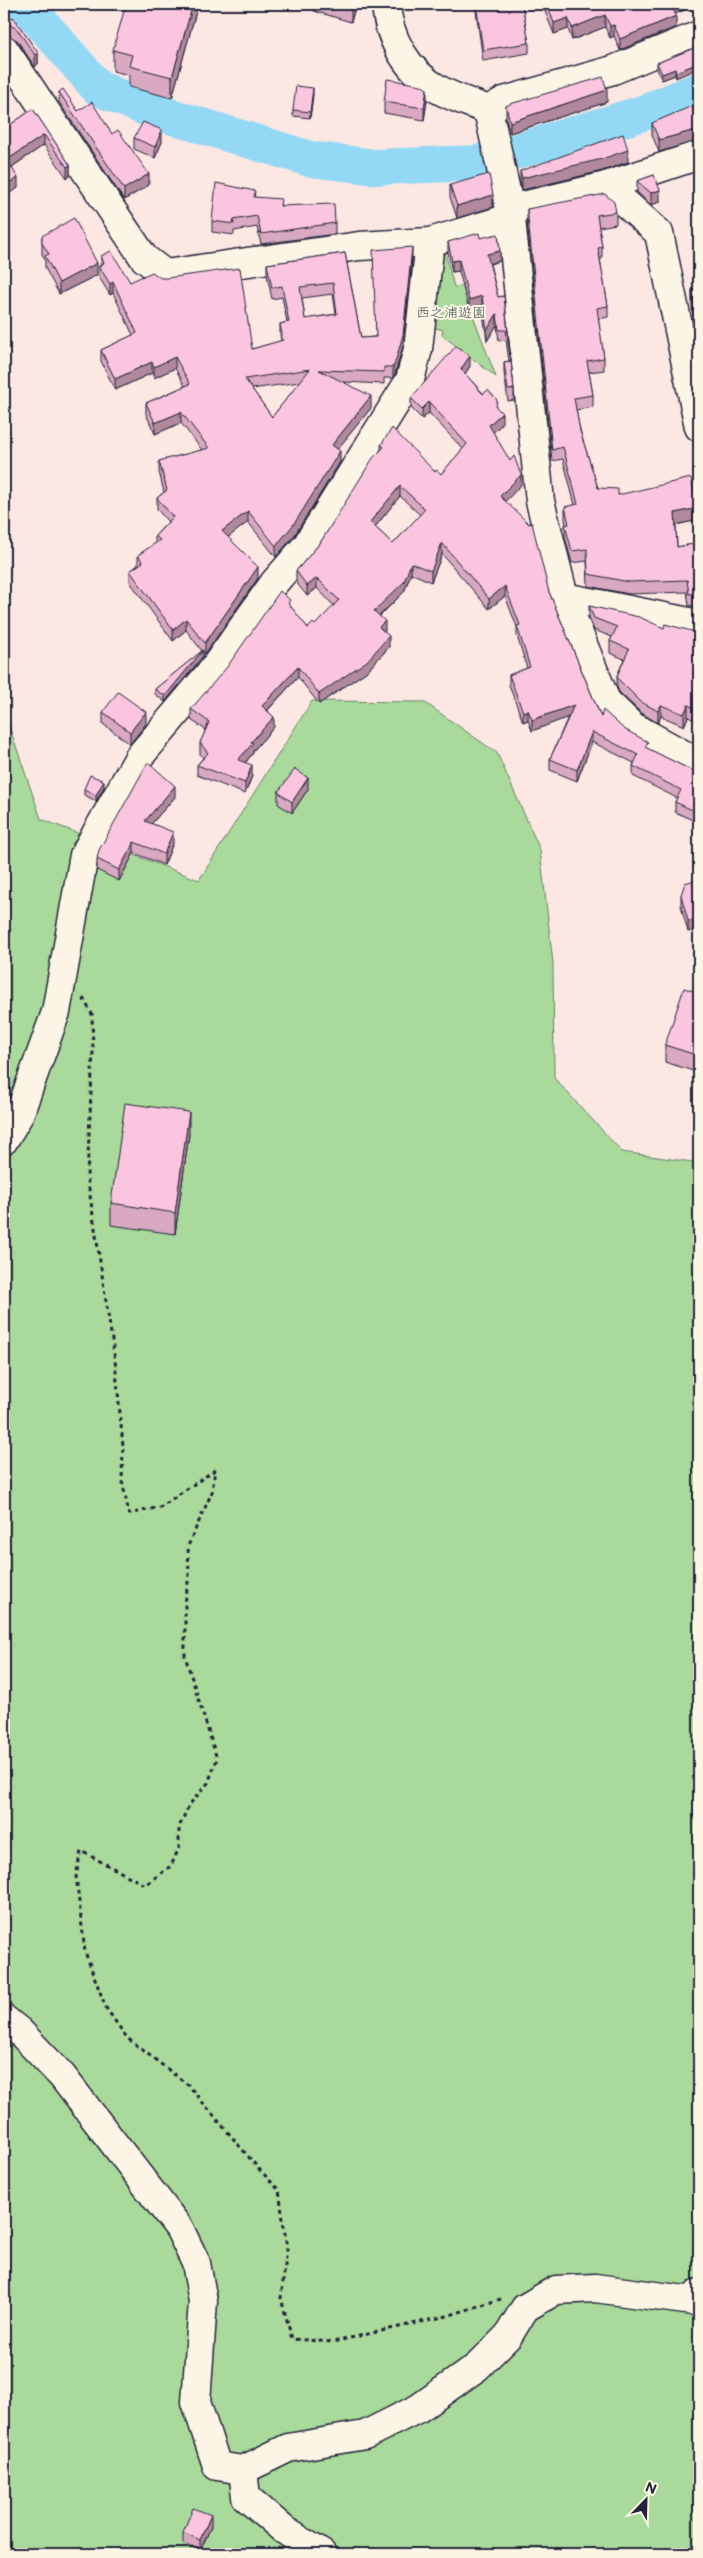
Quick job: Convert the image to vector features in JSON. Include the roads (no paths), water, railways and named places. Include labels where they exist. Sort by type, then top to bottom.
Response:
[{"type":"street","points":[[386,4],[391,34],[418,74],[439,90],[489,116]]},
{"type":"street","points":[[489,116],[504,101],[613,70],[699,35]]},
{"type":"street","points":[[4,49],[144,258],[165,274],[359,246],[430,242],[510,213],[606,186],[699,155]]},
{"type":"street","points":[[489,116],[510,213],[540,501],[564,597],[606,701],[632,726],[699,763]]},
{"type":"street","points":[[606,186],[659,232],[699,427]]},
{"type":"street","points":[[4,1140],[19,1115],[56,1012],[84,855],[139,757],[214,668],[274,583],[307,545],[410,380],[418,349],[430,242]]},
{"type":"street","points":[[564,597],[699,624]]},
{"type":"street","points":[[4,2019],[62,2076],[179,2228],[196,2262],[203,2302],[196,2402],[217,2466],[243,2470],[288,2448],[365,2434],[419,2408],[477,2367],[508,2336],[525,2308],[556,2290],[595,2288],[693,2301],[699,2294]]},
{"type":"street","points":[[243,2470],[246,2496],[284,2530],[322,2554]]},
{"type":"waterway","points":[[25,4],[98,88],[150,110],[310,159],[376,167],[477,163],[640,114],[699,90]]},
{"type":"park label","name":"西之浦遊園","points":[[451,312]]}]
